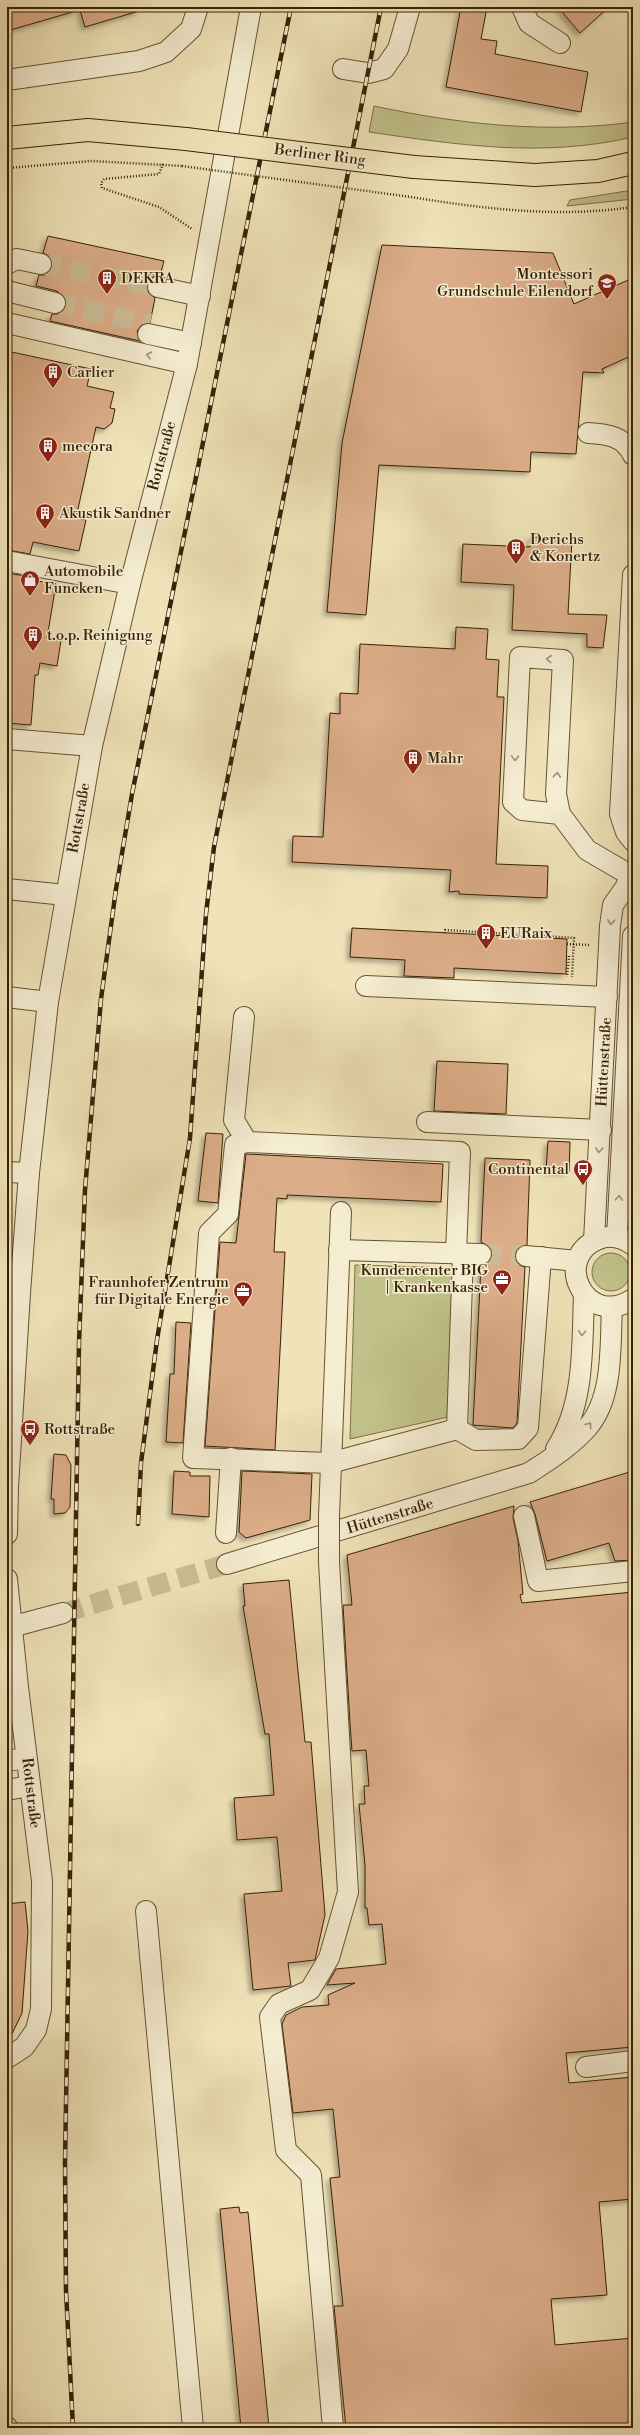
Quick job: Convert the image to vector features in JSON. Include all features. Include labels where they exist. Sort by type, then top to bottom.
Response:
[{"type":"main road","name":"Berliner Ring","points":[[7,138],[88,130],[186,139],[414,167],[535,176],[598,171],[633,163]]},
{"type":"street","points":[[7,80],[139,61],[166,52],[191,29],[198,7]]},
{"type":"street","name":"Rottstraße","points":[[7,1534],[14,1382],[29,1173],[48,1002],[65,895],[92,746],[130,584],[187,364],[251,7]]},
{"type":"street","points":[[343,69],[368,73],[384,69],[398,49],[410,7]]},
{"type":"street","points":[[522,7],[529,23],[560,43]]},
{"type":"street","points":[[7,264],[17,259],[40,269],[7,271]]},
{"type":"street","points":[[7,291],[54,308],[7,302]]},
{"type":"street","points":[[157,293],[198,302]]},
{"type":"street","points":[[7,323],[187,364]]},
{"type":"street","points":[[149,329],[192,338]]},
{"type":"street","points":[[588,433],[609,434],[629,447],[633,455]]},
{"type":"street","points":[[7,561],[130,584]]},
{"type":"street","points":[[633,574],[620,814],[626,832],[633,841]]},
{"type":"street","points":[[560,814],[522,810],[513,802],[520,657],[563,660],[556,794],[560,814],[587,850],[630,884]]},
{"type":"street","points":[[7,739],[92,746]]},
{"type":"street","name":"Hüttenstraße","points":[[594,1241],[601,1130],[609,946],[613,905],[630,884]]},
{"type":"street","points":[[7,889],[65,895]]},
{"type":"street","name":"Hüttenstraße","points":[[625,1241],[633,936]]},
{"type":"street","points":[[366,986],[607,996]]},
{"type":"street","points":[[7,997],[48,1002]]},
{"type":"street","points":[[244,1017],[234,1120],[248,1142]]},
{"type":"street","points":[[602,1108],[628,1110]]},
{"type":"street","points":[[427,1122],[601,1130]]},
{"type":"street","points":[[457,1429],[467,1254],[460,1152],[248,1142],[235,1145],[228,1214],[209,1233],[193,1458],[232,1458],[330,1463],[457,1429],[476,1440],[518,1439],[528,1428],[534,1257],[577,1261]]},
{"type":"street","points":[[7,1172],[29,1173]]},
{"type":"street","points":[[333,2428],[311,2175],[286,2150],[270,2017],[279,2004],[310,1990],[329,1958],[348,1892],[328,1562],[330,1463],[341,1212]]},
{"type":"street","points":[[625,1241],[610,1237],[594,1241],[581,1253],[577,1261],[575,1272],[578,1284],[584,1294],[597,1304],[612,1307],[623,1305],[633,1299]]},
{"type":"street","points":[[339,1250],[467,1254]]},
{"type":"street","name":"Hüttenstraße","points":[[549,1460],[566,1434],[574,1413],[579,1388],[584,1294]]},
{"type":"street","name":"Hüttenstraße","points":[[227,1564],[528,1473],[549,1460],[569,1446],[588,1427],[600,1407],[609,1361],[612,1307]]},
{"type":"street","points":[[226,1533],[232,1458]]},
{"type":"street","points":[[524,1516],[538,1581],[633,1571]]},
{"type":"street","name":"Rottstraße","points":[[7,1579],[16,1760],[30,1786],[42,1881],[41,2008],[36,2030],[24,2047],[7,2058]]},
{"type":"street","points":[[10,1627],[63,1613]]},
{"type":"street","points":[[7,1790],[30,1786]]},
{"type":"street","points":[[146,1912],[193,2428]]},
{"type":"street","points":[[586,2067],[633,2061]]},
{"type":"path","points":[[7,168],[92,161],[163,164],[411,197],[476,208],[536,213],[600,212],[633,207]]},
{"type":"path","points":[[163,164],[158,174],[104,178],[101,183],[102,188],[159,207],[194,230]]},
{"type":"path","points":[[444,933],[445,930],[574,938],[572,981],[550,980],[549,994]]},
{"type":"path","points":[[567,944],[609,946]]},
{"type":"path","points":[[566,956],[568,956],[567,981]]},
{"type":"green space","points":[[374,106],[438,118],[535,127],[568,127],[633,122],[633,137],[566,147],[534,148],[468,145],[369,132]]},
{"type":"green space","points":[[633,190],[633,199],[567,206],[570,200]]},
{"type":"green space","points":[[611,1253],[624,1259],[630,1272],[624,1285],[611,1291],[598,1285],[592,1272],[598,1259]]},
{"type":"green space","points":[[355,1265],[454,1268],[448,1417],[350,1439]]},
{"type":"building","points":[[7,7],[76,7],[76,11],[7,31]]},
{"type":"building","points":[[79,7],[138,7],[139,11],[85,27]]},
{"type":"building","points":[[461,7],[487,7],[481,39],[497,41],[495,54],[588,72],[581,112],[446,87]]},
{"type":"building","points":[[558,7],[609,7],[580,33]]},
{"type":"building","name":"DEKRA","points":[[48,236],[164,261],[160,276],[154,276],[147,284],[147,291],[155,298],[150,323],[144,323],[137,331],[140,341],[50,321],[52,314],[58,314],[64,311],[66,300],[57,291],[36,286],[39,275],[45,275],[52,267],[49,256],[43,253]]},
{"type":"building","points":[[382,245],[553,253],[574,304],[633,278],[633,355],[602,369],[604,373],[583,372],[576,454],[531,452],[530,472],[379,465],[366,615],[327,612],[342,443]]},
{"type":"building","points":[[7,351],[91,369],[87,386],[114,392],[110,408],[115,409],[112,423],[104,429],[96,427],[76,518],[86,520],[79,551],[33,542],[30,554],[7,550]]},
{"type":"building","name":"Derichs & Konertz","points":[[531,537],[572,539],[568,614],[607,615],[603,648],[587,647],[587,634],[512,630],[514,585],[461,582],[463,544],[530,547]]},
{"type":"building","points":[[7,573],[25,576],[25,579],[56,584],[47,638],[61,640],[57,666],[40,663],[38,675],[35,675],[31,725],[7,723]]},
{"type":"building","name":"Mahr","points":[[456,627],[488,629],[486,659],[499,660],[497,697],[504,697],[496,864],[548,866],[547,898],[459,894],[459,891],[449,892],[451,870],[292,862],[293,836],[323,837],[330,713],[340,714],[340,693],[358,694],[360,644],[455,649]]},
{"type":"building","name":"EURaix","points":[[352,928],[567,939],[566,974],[454,968],[454,978],[404,976],[405,960],[350,957]]},
{"type":"building","points":[[437,1061],[508,1064],[506,1114],[434,1111]]},
{"type":"building","points":[[206,1133],[223,1134],[218,1203],[198,1201]]},
{"type":"building","points":[[548,1141],[570,1142],[569,1172],[546,1171]]},
{"type":"building","points":[[246,1154],[443,1164],[441,1202],[287,1195],[287,1199],[277,1198],[274,1252],[285,1252],[275,1450],[205,1446],[220,1242],[236,1243]]},
{"type":"building","name":"Kundencenter BIG | Krankenkasse","points":[[485,1158],[530,1160],[527,1245],[517,1249],[515,1255],[519,1265],[525,1267],[517,1423],[513,1428],[473,1425],[481,1265],[487,1264],[492,1255],[491,1248],[481,1242]]},
{"type":"building","points":[[176,1322],[191,1323],[183,1443],[166,1442],[170,1374],[174,1374]]},
{"type":"building","points":[[54,1454],[66,1455],[71,1465],[70,1507],[65,1513],[54,1514],[54,1499],[51,1499]]},
{"type":"building","points":[[174,1471],[190,1472],[190,1476],[210,1476],[209,1517],[172,1514]]},
{"type":"building","points":[[242,1471],[312,1474],[310,1520],[246,1538],[239,1532]]},
{"type":"building","points":[[633,1471],[633,1560],[615,1561],[609,1543],[547,1561],[535,1514],[530,1502]]},
{"type":"building","points":[[514,1506],[513,1518],[518,1541],[523,1594],[520,1595],[522,1603],[633,1592],[633,2047],[566,2053],[569,2083],[633,2077],[633,2199],[599,2202],[607,2295],[551,2299],[555,2345],[633,2338],[633,2428],[346,2428],[334,2306],[343,2306],[330,2178],[340,2177],[333,2109],[293,2113],[282,2024],[286,2015],[302,2007],[329,2005],[328,1995],[355,1983],[327,1985],[336,1969],[386,1964],[382,1924],[369,1925],[367,1908],[365,1908],[365,1865],[359,1804],[365,1804],[364,1786],[369,1786],[366,1750],[352,1751],[343,1605],[352,1605],[347,1555]]},
{"type":"building","points":[[289,1580],[305,1742],[311,1742],[325,1915],[315,1960],[288,1963],[291,1986],[253,1990],[244,1894],[282,1891],[277,1837],[237,1840],[234,1798],[274,1795],[269,1734],[265,1734],[243,1606],[245,1606],[243,1584]]},
{"type":"building","points":[[25,1902],[28,1931],[22,2013],[7,2044],[7,1904]]},
{"type":"building","points":[[239,2207],[240,2213],[248,2212],[269,2428],[241,2428],[220,2209]]},
{"type":"tunnel","points":[[41,264],[158,287]]},
{"type":"tunnel","points":[[55,303],[150,324]]},
{"type":"tunnel","points":[[481,1254],[526,1256]]},
{"type":"tunnel","points":[[63,1613],[227,1564]]},
{"type":"railway","points":[[73,2428],[66,2291],[65,2163],[79,1343],[85,1190],[101,999],[116,889],[132,794],[291,7]]},
{"type":"railway","points":[[138,1524],[141,1463],[157,1340],[190,1138],[206,914],[214,847],[381,7]]},
{"type":"place","name":"DEKRA","points":[[107,295]]},
{"type":"place","name":"Montessori Grundschule Eilendorf","points":[[607,300]]},
{"type":"place","name":"Carlier","points":[[53,389]]},
{"type":"place","name":"mecora","points":[[48,463]]},
{"type":"place","name":"Akustik Sandner","points":[[45,530]]},
{"type":"place","name":"Derichs & Konertz","points":[[516,565]]},
{"type":"place","name":"Automobile Funcken","points":[[30,597]]},
{"type":"place","name":"t.o.p. Reinigung","points":[[33,652]]},
{"type":"place","name":"Mahr","points":[[413,775]]},
{"type":"place","name":"EURaix","points":[[486,950]]},
{"type":"place","name":"Continental","points":[[583,1186]]},
{"type":"place","name":"Kundencenter BIG | Krankenkasse","points":[[502,1296]]},
{"type":"place","name":"Fraunhofer Zentrum für Digitale Energie","points":[[243,1308]]},
{"type":"place","name":"Rottstraße","points":[[30,1446]]}]
